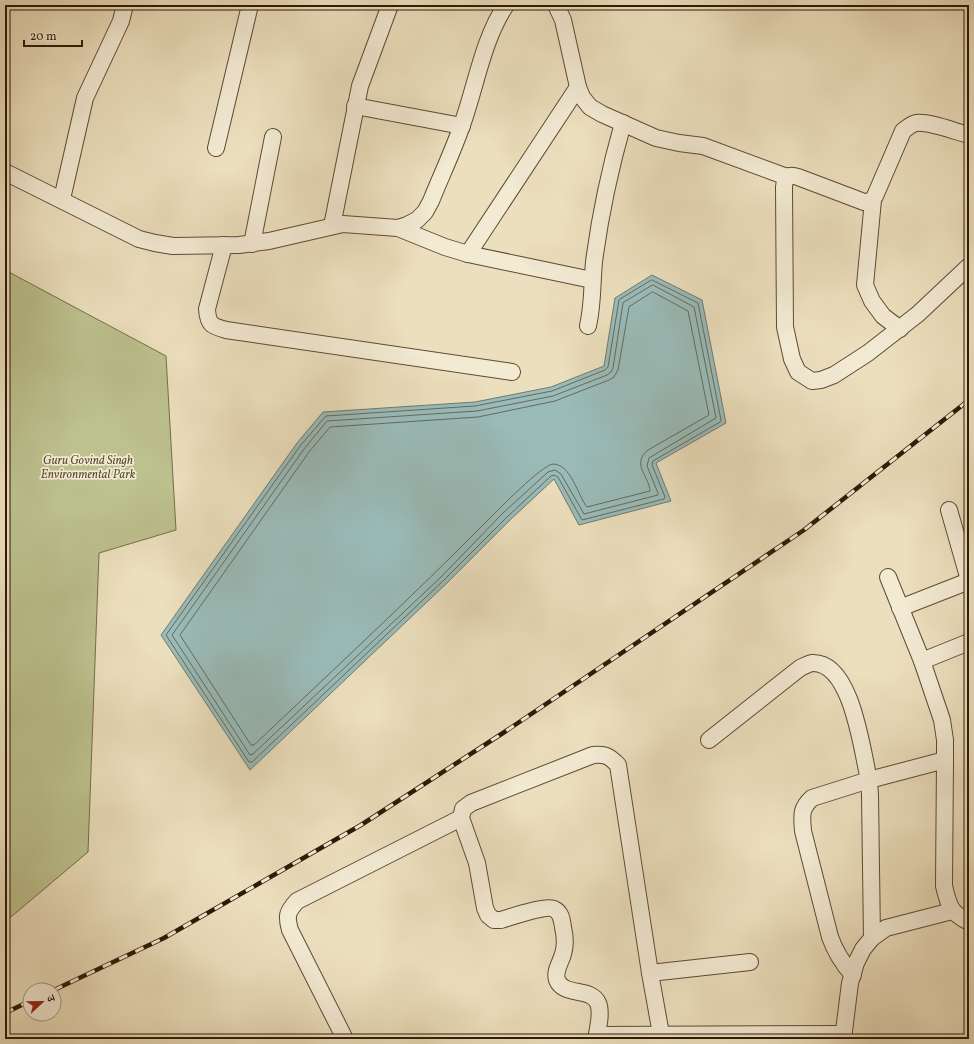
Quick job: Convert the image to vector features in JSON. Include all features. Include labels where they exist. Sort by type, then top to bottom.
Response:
[{"type":"street","points":[[62,199],[85,98],[121,21],[125,5]]},
{"type":"street","points":[[216,148],[250,5]]},
{"type":"street","points":[[332,226],[360,86],[390,5]]},
{"type":"street","points":[[398,228],[417,220],[425,212],[431,201],[462,126],[490,37],[497,19],[506,5]]},
{"type":"street","points":[[556,5],[563,20],[578,87],[582,97],[590,107],[602,114],[656,138],[703,146],[787,176],[792,175],[798,177],[864,202],[873,200]]},
{"type":"street","points":[[468,254],[578,87]]},
{"type":"street","points":[[355,106],[462,126]]},
{"type":"street","points":[[588,326],[592,309],[592,280],[594,261],[605,194],[623,123]]},
{"type":"street","points":[[900,329],[884,316],[872,301],[865,285],[873,200],[903,131],[910,126],[916,123],[924,123],[969,135]]},
{"type":"street","points":[[252,244],[273,137]]},
{"type":"street","points":[[5,172],[62,199],[139,239],[155,244],[173,246],[252,244],[269,242],[343,224],[398,228],[445,247],[468,254],[592,280]]},
{"type":"street","points":[[787,176],[784,181],[785,327],[792,359],[798,372],[812,381],[821,380],[834,375],[868,353],[918,314],[969,266]]},
{"type":"street","points":[[224,245],[207,309],[207,318],[213,326],[226,330],[512,372]]},
{"type":"street","points":[[900,608],[969,581],[949,510]]},
{"type":"street","points":[[888,577],[922,661],[942,720],[945,740],[944,886],[952,911],[969,922]]},
{"type":"street","points":[[922,661],[969,642]]},
{"type":"street","points":[[709,740],[800,668],[811,663],[822,664],[832,670],[846,690],[852,705],[869,780],[872,938]]},
{"type":"street","points":[[661,1034],[650,973],[618,765],[604,754],[594,755],[471,803],[463,809],[461,818],[477,863],[485,908],[488,915],[494,920],[501,920],[546,908],[554,908],[560,914],[565,933],[565,944],[564,953],[557,971],[557,979],[560,985],[567,990],[590,995],[595,998],[598,1004],[599,1012],[597,1037],[661,1034],[682,1037],[844,1036],[850,983],[856,963],[872,938],[886,928],[952,911]]},
{"type":"street","points":[[853,974],[844,965],[836,952],[830,937],[803,832],[801,814],[806,804],[812,798],[869,780],[945,760]]},
{"type":"street","points":[[345,1039],[290,930],[287,918],[290,908],[297,901],[461,818]]},
{"type":"street","points":[[650,973],[750,962]]},
{"type":"green space","name":"Guru Govind Singh Environmental Park","points":[[5,270],[166,356],[176,530],[99,553],[88,852],[5,922]]},
{"type":"water","points":[[652,275],[702,300],[726,423],[656,463],[671,501],[579,525],[554,479],[250,770],[161,635],[297,443],[323,412],[475,402],[551,387],[604,366],[615,298]]},
{"type":"railway","points":[[62,986],[164,938],[361,825],[503,733],[804,530],[969,400]]},
{"type":"railway","points":[[5,1013],[22,1005]]}]
